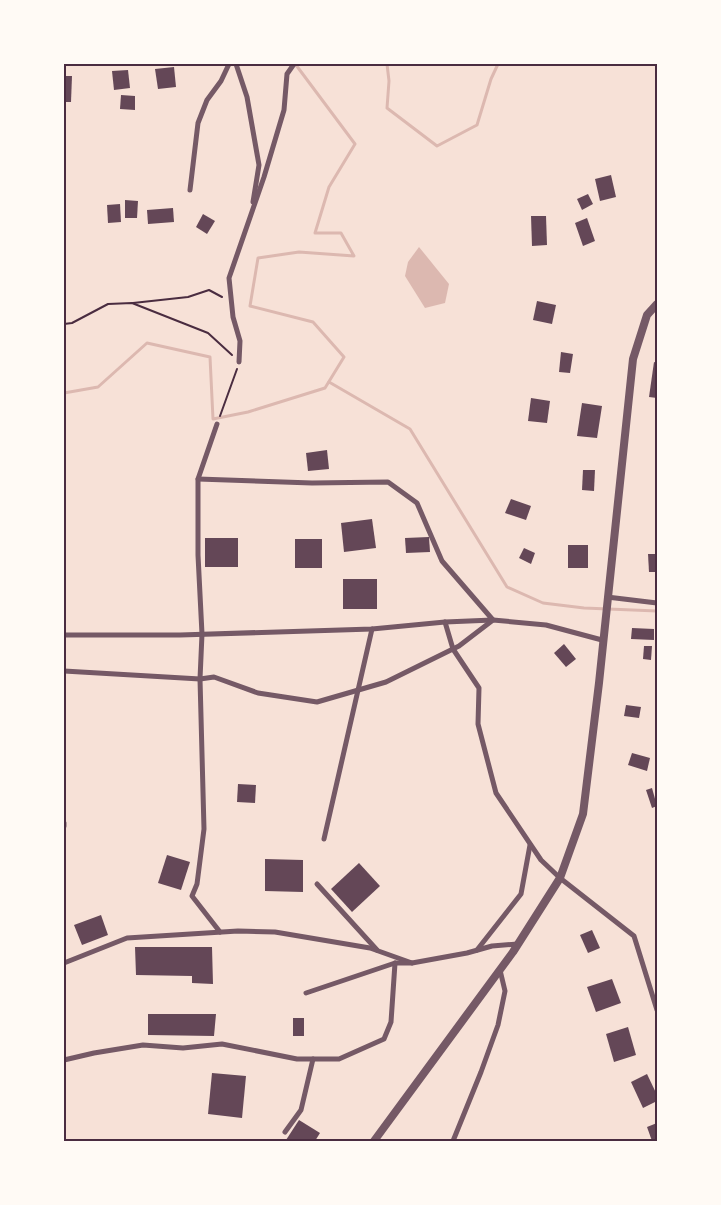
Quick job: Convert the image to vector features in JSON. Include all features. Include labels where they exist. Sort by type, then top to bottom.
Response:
[{"type":"street","points":[[190,190],[198,124],[207,100],[221,81],[229,64]]},
{"type":"street","points":[[236,64],[247,98],[258,165],[251,215]]},
{"type":"street","points":[[239,362],[240,341],[233,316],[229,278],[284,110],[287,74],[294,64]]},
{"type":"street","points":[[374,1141],[518,944],[560,878],[583,814],[634,359],[647,315],[657,304]]},
{"type":"street","points":[[217,424],[198,480],[204,829],[197,884],[192,896],[220,932]]},
{"type":"street","points":[[198,480],[312,484],[388,482],[417,504],[442,561],[493,620]]},
{"type":"street","points":[[607,596],[657,603]]},
{"type":"street","points":[[64,635],[180,635],[372,629],[445,622],[493,620],[546,625],[602,640]]},
{"type":"street","points":[[64,671],[200,679],[214,677],[258,692],[317,702],[386,682],[453,649],[493,620]]},
{"type":"street","points":[[445,622],[453,649],[479,688],[478,724],[496,793],[541,860],[560,878],[634,936],[657,1010]]},
{"type":"street","points":[[324,839],[372,629]]},
{"type":"street","points":[[477,950],[521,894],[530,845]]},
{"type":"street","points":[[317,884],[377,950]]},
{"type":"street","points":[[64,963],[127,938],[220,932],[275,932],[377,950],[412,963]]},
{"type":"street","points":[[306,993],[395,964],[412,963],[492,946],[518,944]]},
{"type":"street","points":[[64,1060],[94,1052],[143,1045],[183,1048],[222,1044],[297,1059],[339,1059],[384,1039],[391,1022],[395,964]]},
{"type":"street","points":[[453,1141],[498,1025],[505,991],[500,970]]},
{"type":"street","points":[[285,1132],[301,1110],[313,1059]]},
{"type":"path","points":[[64,324],[72,323],[108,304],[188,297],[209,290],[222,297],[233,316]]},
{"type":"path","points":[[132,303],[208,333],[239,362],[221,412]]},
{"type":"shaded area","points":[[419,247],[449,284],[445,303],[425,308],[405,276],[408,262]]},
{"type":"building","points":[[174,67],[176,87],[158,89],[155,69]]},
{"type":"building","points":[[128,70],[130,88],[114,90],[112,71]]},
{"type":"building","points":[[64,76],[72,76],[71,102],[64,102]]},
{"type":"building","points":[[121,95],[135,96],[135,110],[120,109]]},
{"type":"building","points":[[611,175],[616,197],[600,201],[595,179]]},
{"type":"building","points":[[588,194],[593,204],[582,210],[577,199]]},
{"type":"building","points":[[125,200],[138,201],[137,218],[125,218]]},
{"type":"building","points":[[120,204],[121,222],[108,223],[107,205]]},
{"type":"building","points":[[173,208],[174,222],[148,224],[147,210]]},
{"type":"building","points":[[203,214],[215,221],[207,234],[196,227]]},
{"type":"building","points":[[531,216],[546,216],[547,245],[532,246]]},
{"type":"building","points":[[587,218],[595,241],[583,246],[575,223]]},
{"type":"building","points":[[537,301],[556,305],[552,324],[533,320]]},
{"type":"building","points":[[561,352],[573,354],[570,373],[559,372]]},
{"type":"building","points":[[654,362],[657,363],[657,398],[649,397]]},
{"type":"building","points":[[531,398],[550,401],[547,423],[528,421]]},
{"type":"building","points":[[582,403],[602,406],[597,438],[577,436]]},
{"type":"building","points":[[327,450],[329,469],[308,471],[306,453]]},
{"type":"building","points":[[583,470],[595,470],[594,491],[582,490]]},
{"type":"building","points":[[511,499],[531,506],[526,520],[505,513]]},
{"type":"building","points":[[372,519],[376,548],[344,552],[341,523]]},
{"type":"building","points":[[429,537],[430,552],[406,553],[405,538]]},
{"type":"building","points":[[205,538],[238,538],[238,567],[205,567]]},
{"type":"building","points":[[295,539],[322,539],[322,568],[295,568]]},
{"type":"building","points":[[568,545],[588,545],[588,568],[568,568]]},
{"type":"building","points":[[524,548],[535,553],[531,564],[519,558]]},
{"type":"building","points":[[648,554],[657,554],[657,572],[649,572]]},
{"type":"building","points":[[343,579],[377,579],[377,609],[343,609]]},
{"type":"building","points":[[632,628],[654,629],[654,640],[631,639]]},
{"type":"building","points":[[564,644],[576,659],[566,667],[554,653]]},
{"type":"building","points":[[644,646],[652,646],[651,660],[643,659]]},
{"type":"building","points":[[626,705],[641,707],[639,718],[624,716]]},
{"type":"building","points":[[632,753],[650,758],[647,771],[628,765]]},
{"type":"building","points":[[238,784],[256,785],[255,803],[237,802]]},
{"type":"building","points":[[652,788],[657,806],[652,808],[646,790]]},
{"type":"building","points":[[167,855],[190,862],[181,890],[158,883]]},
{"type":"building","points":[[265,859],[303,860],[303,892],[265,891]]},
{"type":"building","points":[[359,863],[380,886],[352,912],[331,889]]},
{"type":"building","points":[[101,915],[108,935],[82,945],[74,925]]},
{"type":"building","points":[[592,930],[600,948],[588,953],[580,935]]},
{"type":"building","points":[[135,947],[212,947],[213,984],[192,983],[192,976],[136,975]]},
{"type":"building","points":[[612,979],[621,1003],[596,1012],[587,987]]},
{"type":"building","points":[[148,1014],[216,1014],[214,1036],[148,1035]]},
{"type":"building","points":[[293,1018],[304,1018],[304,1036],[293,1036]]},
{"type":"building","points":[[628,1027],[636,1055],[614,1062],[606,1034]]},
{"type":"building","points":[[212,1073],[246,1076],[242,1118],[208,1114]]},
{"type":"building","points":[[647,1074],[657,1095],[657,1101],[643,1108],[631,1082]]},
{"type":"building","points":[[299,1120],[320,1133],[315,1141],[286,1140]]},
{"type":"building","points":[[657,1123],[657,1141],[652,1141],[647,1127]]},
{"type":"waterway","points":[[64,393],[98,387],[147,343],[210,357],[213,419],[248,412],[325,388],[344,357],[313,322],[250,306],[258,258],[299,252],[354,256],[341,233],[315,233],[329,187],[355,144],[296,65],[299,64]]},
{"type":"waterway","points":[[387,64],[389,81],[387,108],[437,146],[477,125],[491,79],[498,64]]},
{"type":"waterway","points":[[329,382],[410,429],[507,587],[543,603],[584,608],[657,611]]}]
